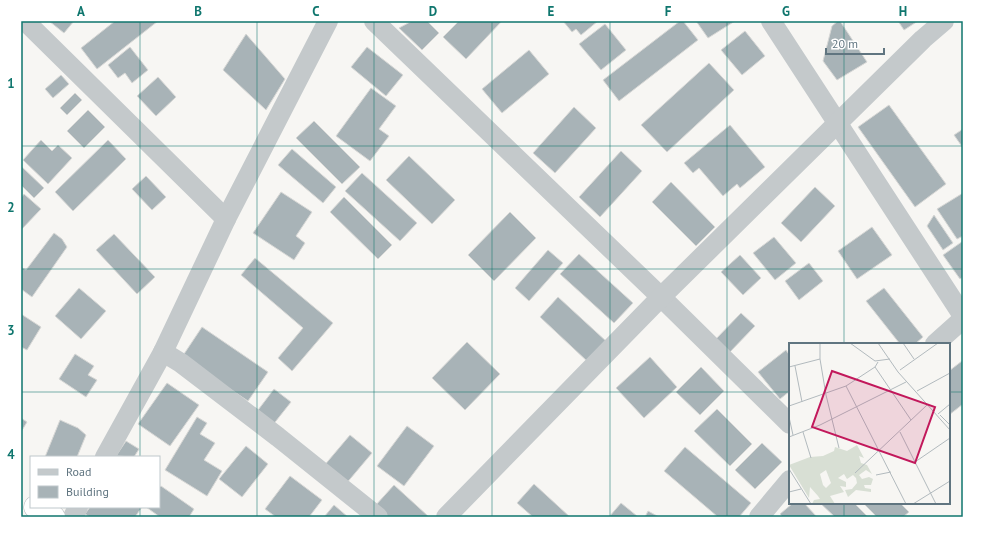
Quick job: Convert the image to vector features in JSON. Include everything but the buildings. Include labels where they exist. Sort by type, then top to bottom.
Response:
[{"type":"highway","points":[[21,500],[30,504]]},
{"type":"highway","points":[[37,508],[54,517]]},
{"type":"street","points":[[25,21],[226,219]]},
{"type":"street","points":[[106,456],[162,352],[226,219],[328,21]]},
{"type":"street","points":[[374,21],[661,297],[789,423]]},
{"type":"street","points":[[771,21],[963,318],[936,343]]},
{"type":"street","points":[[446,517],[661,297],[944,21]]},
{"type":"street","points":[[162,352],[181,363],[278,437],[378,517]]},
{"type":"street","points":[[759,517],[789,481]]},
{"type":"street","points":[[73,517],[78,508]]}]
